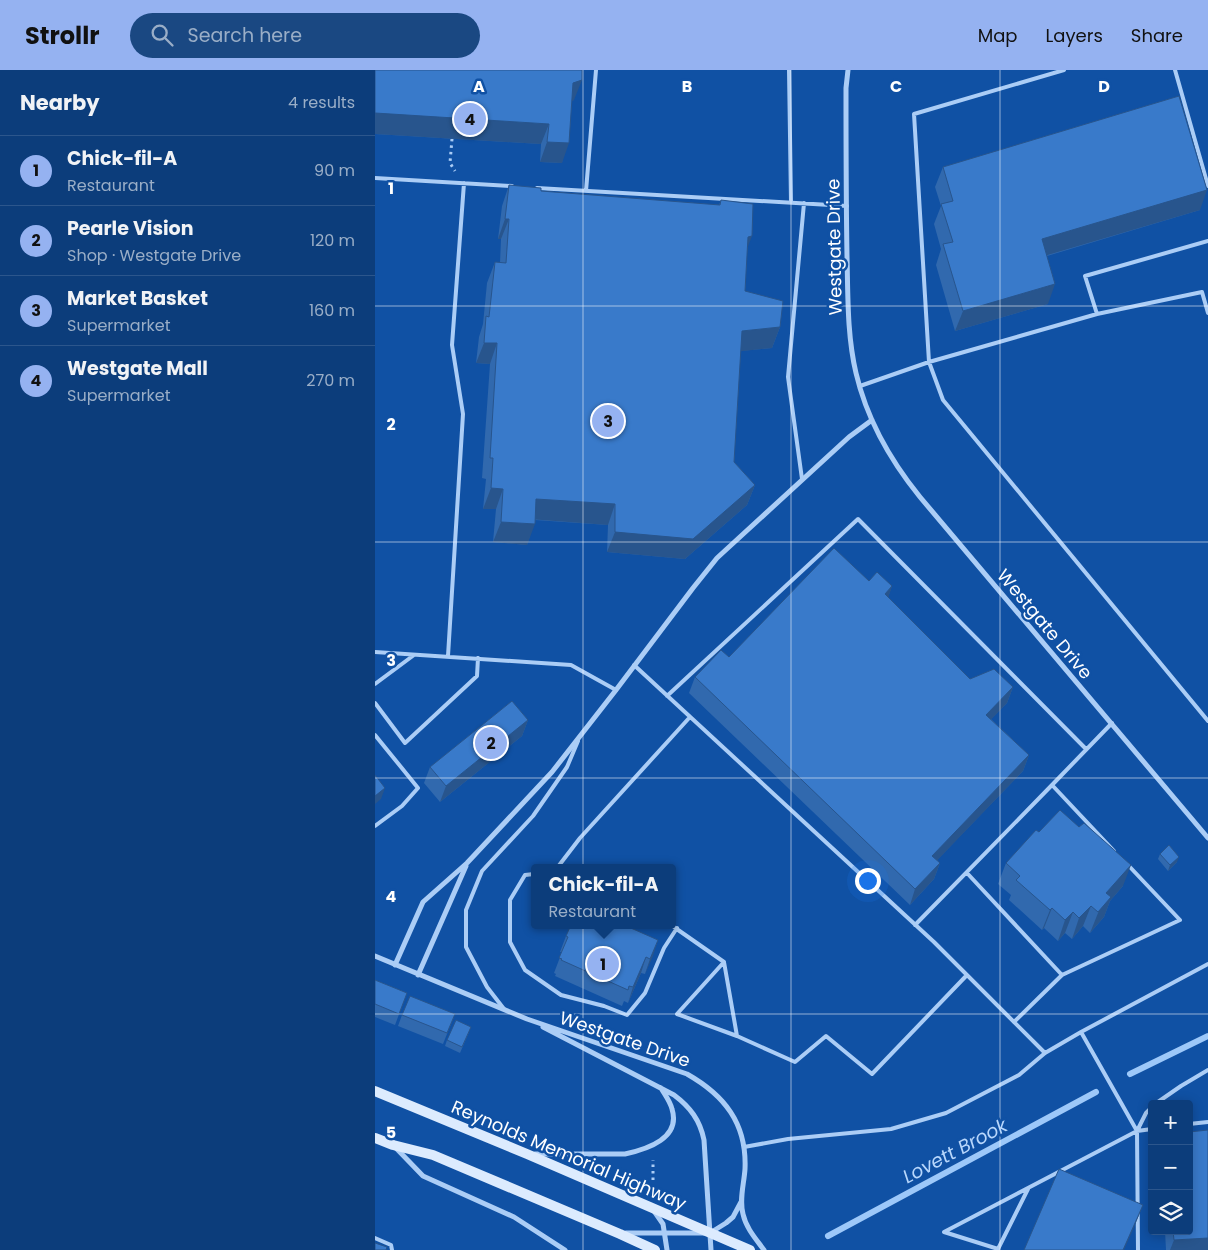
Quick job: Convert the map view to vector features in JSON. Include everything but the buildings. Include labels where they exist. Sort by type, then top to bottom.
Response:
[{"type":"main road","name":"Reynolds Memorial Highway","points":[[375,1091],[750,1250]]},
{"type":"main road","points":[[375,1138],[393,1145],[433,1155],[655,1250]]},
{"type":"street","name":"Westgate Drive","points":[[848,70],[846,88],[850,337],[860,386],[871,420],[885,448],[915,491],[1208,838]]},
{"type":"street","points":[[395,965],[423,902],[467,863],[552,772],[717,558],[802,479],[871,420]]},
{"type":"street","points":[[419,975],[467,863]]},
{"type":"street","name":"Westgate Drive","points":[[375,956],[527,1019],[665,1065],[687,1074],[710,1088],[731,1110],[739,1128],[744,1147],[745,1167],[742,1199],[743,1215],[747,1227],[764,1250]]},
{"type":"street","name":"Westgate Drive","points":[[527,1019],[661,1088],[685,1103],[699,1124],[705,1148],[711,1250]]},
{"type":"street","name":"Westgate Drive","points":[[527,1154],[625,1154],[659,1142],[666,1137],[674,1121],[672,1108],[661,1088]]},
{"type":"street","points":[[393,1145],[423,1176],[513,1217],[565,1250]]},
{"type":"street","name":"Westgate Drive","points":[[710,1233],[720,1228],[733,1217],[742,1199]]},
{"type":"street","points":[[652,1208],[663,1224],[667,1250]]},
{"type":"street","points":[[620,1234],[710,1233]]},
{"type":"lane","points":[[586,191],[596,70]]},
{"type":"lane","points":[[789,70],[791,202]]},
{"type":"lane","points":[[1064,70],[914,114],[929,362],[943,400],[1208,721]]},
{"type":"lane","points":[[1175,70],[1208,186]]},
{"type":"lane","points":[[375,178],[520,187]]},
{"type":"lane","points":[[449,656],[463,414],[452,345],[464,183]]},
{"type":"lane","points":[[530,187],[847,206]]},
{"type":"lane","points":[[802,479],[789,377],[803,203]]},
{"type":"lane","points":[[1097,314],[1085,276],[1208,241]]},
{"type":"lane","points":[[860,386],[929,362],[1097,314],[1208,290]]},
{"type":"lane","points":[[1202,292],[1208,313]]},
{"type":"lane","points":[[667,696],[858,519],[1086,749]]},
{"type":"lane","points":[[375,652],[571,665],[616,690]]},
{"type":"lane","points":[[375,684],[414,654]]},
{"type":"lane","points":[[375,703],[405,743],[477,676],[478,658]]},
{"type":"lane","points":[[634,665],[915,925],[1045,1053]]},
{"type":"lane","points":[[560,864],[580,838],[690,717]]},
{"type":"lane","points":[[915,925],[1112,723]]},
{"type":"lane","points":[[506,1011],[487,987],[466,947],[466,910],[482,870],[533,816],[567,767],[581,733]]},
{"type":"lane","points":[[375,735],[419,788],[402,806],[375,826]]},
{"type":"lane","points":[[1051,785],[1119,856]]},
{"type":"lane","points":[[1014,1022],[1062,975],[1180,920],[1126,863]]},
{"type":"lane","points":[[967,873],[1062,975]]},
{"type":"lane","points":[[531,874],[525,875],[510,900],[510,942],[525,970],[561,995],[603,1006],[627,1015],[645,993],[664,948],[677,928],[723,962],[737,1036]]},
{"type":"lane","points":[[723,962],[677,1014],[737,1036],[795,1062],[826,1036],[872,1074],[967,975]]},
{"type":"lane","points":[[744,1147],[788,1139],[891,1128],[929,1119],[964,1105],[1019,1075],[1045,1053],[1208,964]]},
{"type":"lane","points":[[1081,1032],[1137,1131]]},
{"type":"lane","points":[[1160,1100],[1208,1070]]},
{"type":"lane","points":[[1138,1250],[1137,1131],[1148,1111]]},
{"type":"lane","points":[[1193,1124],[1208,1122]]},
{"type":"lane","points":[[1028,1188],[998,1249],[945,1232],[1028,1188],[1137,1131],[1148,1130]]},
{"type":"lane","points":[[375,1238],[391,1245],[393,1250]]},
{"type":"path","points":[[452,139],[450,163],[464,183]]},
{"type":"path","points":[[653,1160],[653,1180]]},
{"type":"waterway","name":"Lovett Brook","points":[[1130,1074],[1208,1036]]},
{"type":"waterway","name":"Lovett Brook","points":[[828,1236],[1096,1092]]},
{"type":"place","name":"Westgate Mall","points":[[470,119]]},
{"type":"place","name":"Market Basket","points":[[608,421]]},
{"type":"place","name":"Pearle Vision","points":[[491,743]]},
{"type":"place","name":"Chick-fil-A","points":[[603,964]]}]
